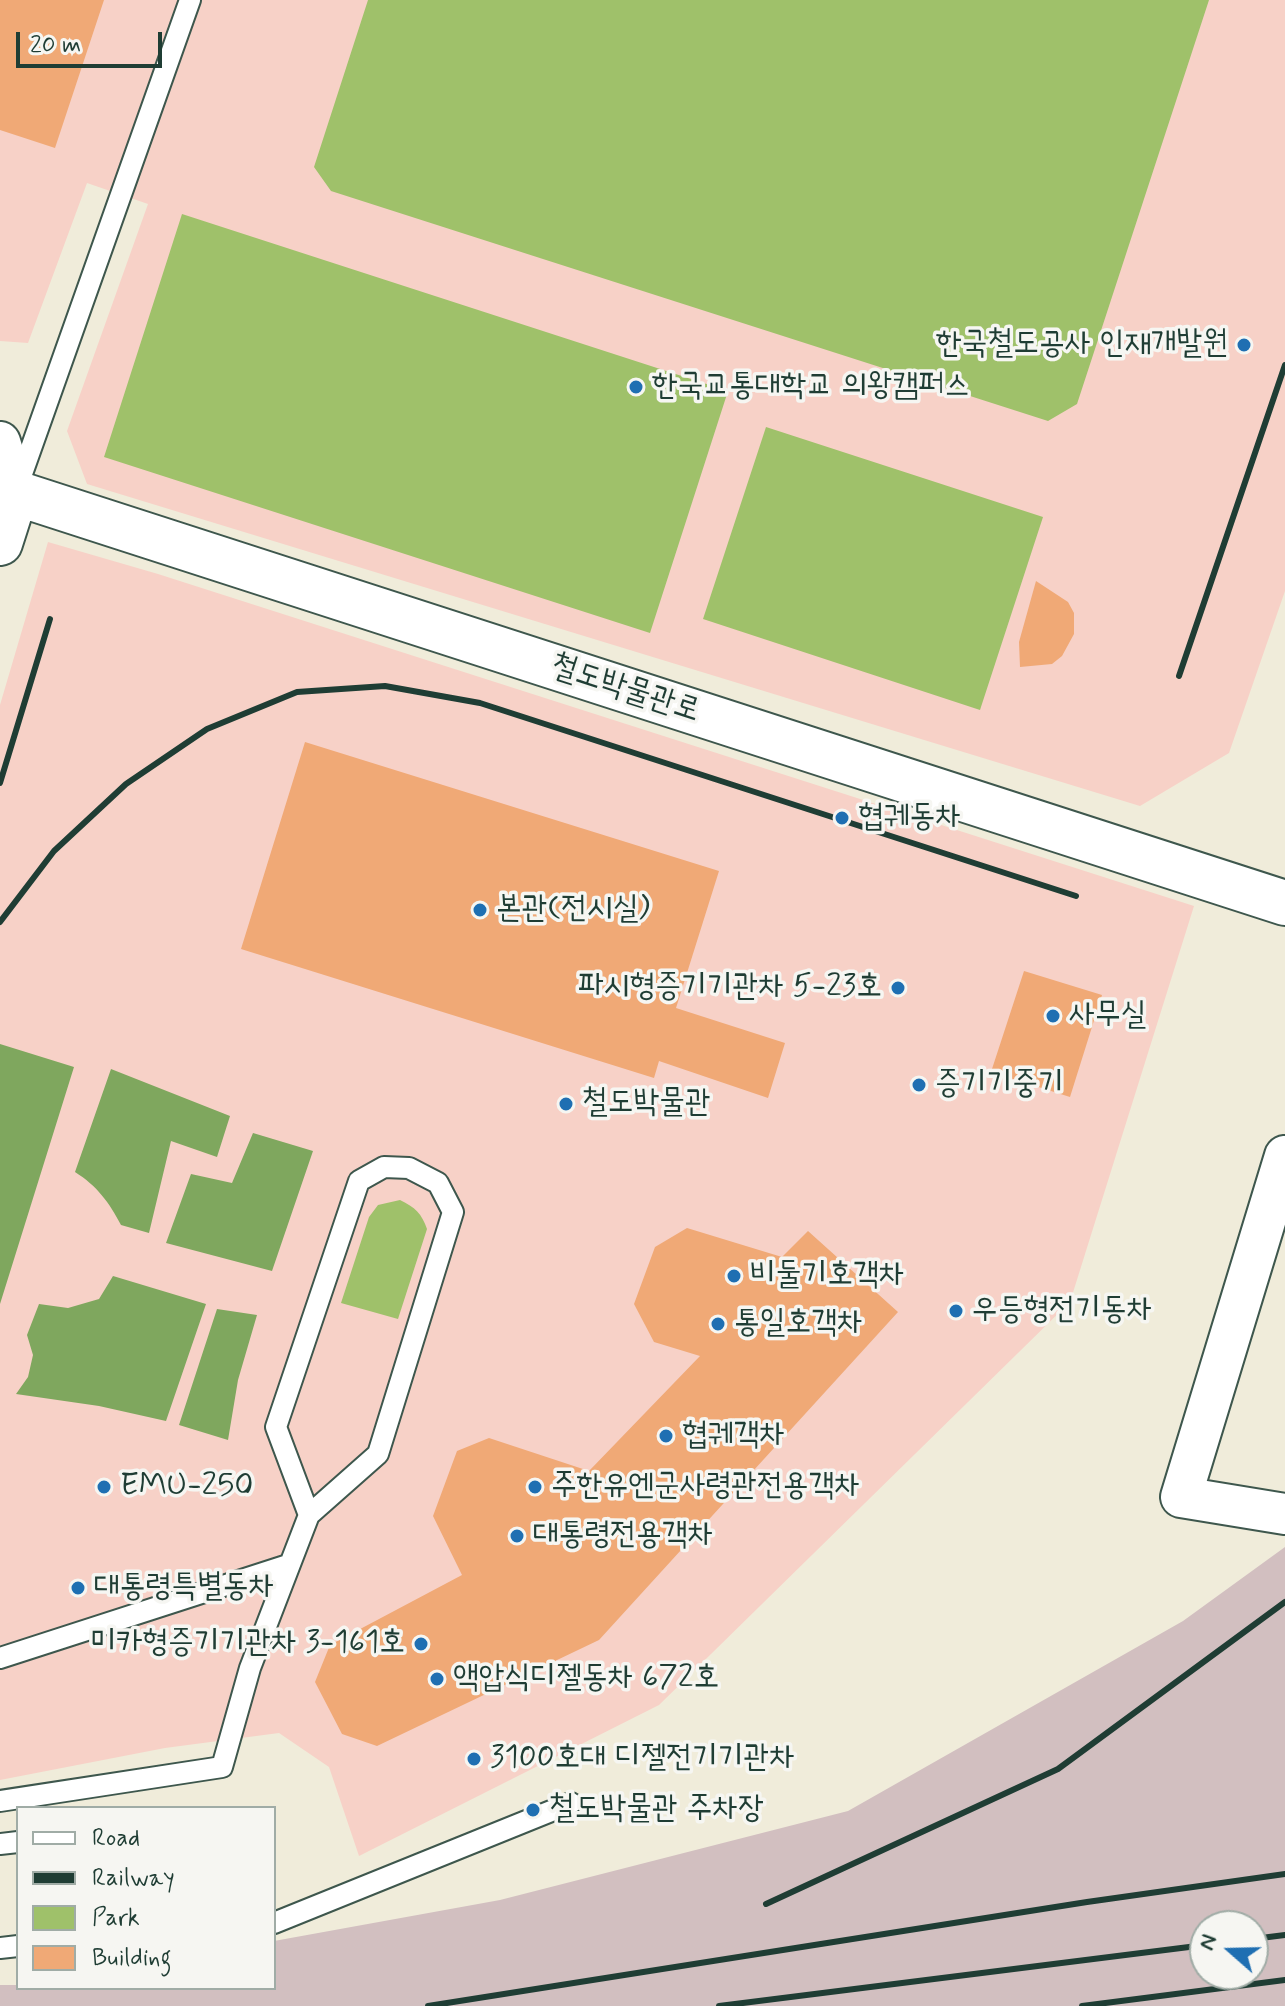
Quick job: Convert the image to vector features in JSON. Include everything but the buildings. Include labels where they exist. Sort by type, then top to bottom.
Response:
[{"type":"street","points":[[0,442],[16,493],[0,543]]},
{"type":"street","name":"철도박물관로","points":[[16,493],[1285,903]]},
{"type":"street","points":[[1285,1156],[1181,1497],[1285,1514]]},
{"type":"lane","points":[[16,493],[190,0]]},
{"type":"lane","points":[[0,1801],[222,1767],[250,1668],[309,1515],[378,1454],[453,1212],[438,1183],[409,1168],[384,1167],[359,1181],[276,1427],[309,1515]]},
{"type":"lane","points":[[0,1658],[288,1565]]},
{"type":"lane","points":[[276,1922],[571,1803]]},
{"type":"shaded area","name":"한국교통대학교 의왕캠퍼스","points":[[0,0],[1285,0],[1285,591],[1229,753],[1140,806],[87,484],[67,431],[148,204],[87,183],[28,343],[0,341]]},
{"type":"shaded area","name":"철도박물관","points":[[48,542],[158,574],[1194,906],[1070,1302],[659,1705],[359,1856],[329,1767],[279,1733],[165,1748],[0,1780],[0,705]]},
{"type":"shaded area","points":[[1285,1547],[1285,2006],[0,2006],[0,1985],[16,1985],[16,1990],[276,1990],[276,1941],[500,1900],[848,1811],[1183,1621]]},
{"type":"green space","points":[[368,0],[1209,0],[1077,404],[1048,421],[331,191],[314,167]]},
{"type":"green space","points":[[182,214],[728,391],[650,633],[104,457]]},
{"type":"green space","points":[[766,427],[1043,517],[980,710],[703,619]]},
{"type":"green space","points":[[0,1044],[74,1067],[0,1304]]},
{"type":"green space","points":[[111,1069],[230,1116],[217,1157],[171,1141],[149,1233],[121,1225],[102,1195],[75,1172]]},
{"type":"green space","points":[[253,1133],[313,1151],[272,1271],[166,1243],[191,1174],[232,1183]]},
{"type":"green space","points":[[400,1200],[417,1212],[427,1229],[398,1319],[341,1303],[369,1217],[378,1205]]},
{"type":"green space","points":[[113,1276],[206,1304],[166,1421],[99,1406],[16,1394],[28,1377],[33,1355],[27,1335],[39,1304],[68,1308],[99,1299]]},
{"type":"green space","points":[[217,1309],[257,1315],[238,1380],[228,1440],[179,1425]]},
{"type":"railway","points":[[1179,676],[1285,365]]},
{"type":"railway","points":[[0,783],[50,619]]},
{"type":"railway","points":[[0,922],[54,851],[126,784],[207,729],[297,692],[385,686],[480,703],[1076,896]]},
{"type":"railway","points":[[766,1904],[1058,1769],[1285,1602]]},
{"type":"railway","points":[[428,2006],[1087,1902],[1285,1874]]},
{"type":"railway","points":[[1269,1937],[1285,1935]]},
{"type":"railway","points":[[719,2006],[1189,1947]]},
{"type":"railway","points":[[1082,2006],[1285,1980]]},
{"type":"place","name":"한국철도공사 인재개발원","points":[[1244,345]]},
{"type":"place","name":"한국교통대학교 의왕캠퍼스","points":[[636,387]]},
{"type":"place","name":"협궤동차","points":[[842,818]]},
{"type":"place","name":"본관(전시실)","points":[[480,910]]},
{"type":"place","name":"파시형증기기관차 5-23호","points":[[898,988]]},
{"type":"place","name":"사무실","points":[[1053,1016]]},
{"type":"place","name":"증기기중기","points":[[919,1085]]},
{"type":"place","name":"철도박물관","points":[[566,1104]]},
{"type":"place","name":"비둘기호객차","points":[[734,1276]]},
{"type":"place","name":"우등형전기동차","points":[[956,1311]]},
{"type":"place","name":"통일호객차","points":[[718,1324]]},
{"type":"place","name":"협궤객차","points":[[666,1436]]},
{"type":"place","name":"EMU-250","points":[[104,1487]]},
{"type":"place","name":"주한유엔군사령관전용객차","points":[[535,1487]]},
{"type":"place","name":"대통령전용객차","points":[[517,1536]]},
{"type":"place","name":"대통령특별동차","points":[[78,1588]]},
{"type":"place","name":"미카형증기기관차 3-161호","points":[[421,1644]]},
{"type":"place","name":"액압식디젤동차 672호","points":[[437,1679]]},
{"type":"place","name":"3100호대 디젤전기기관차","points":[[474,1759]]},
{"type":"place","name":"철도박물관 주차장","points":[[533,1810]]}]
